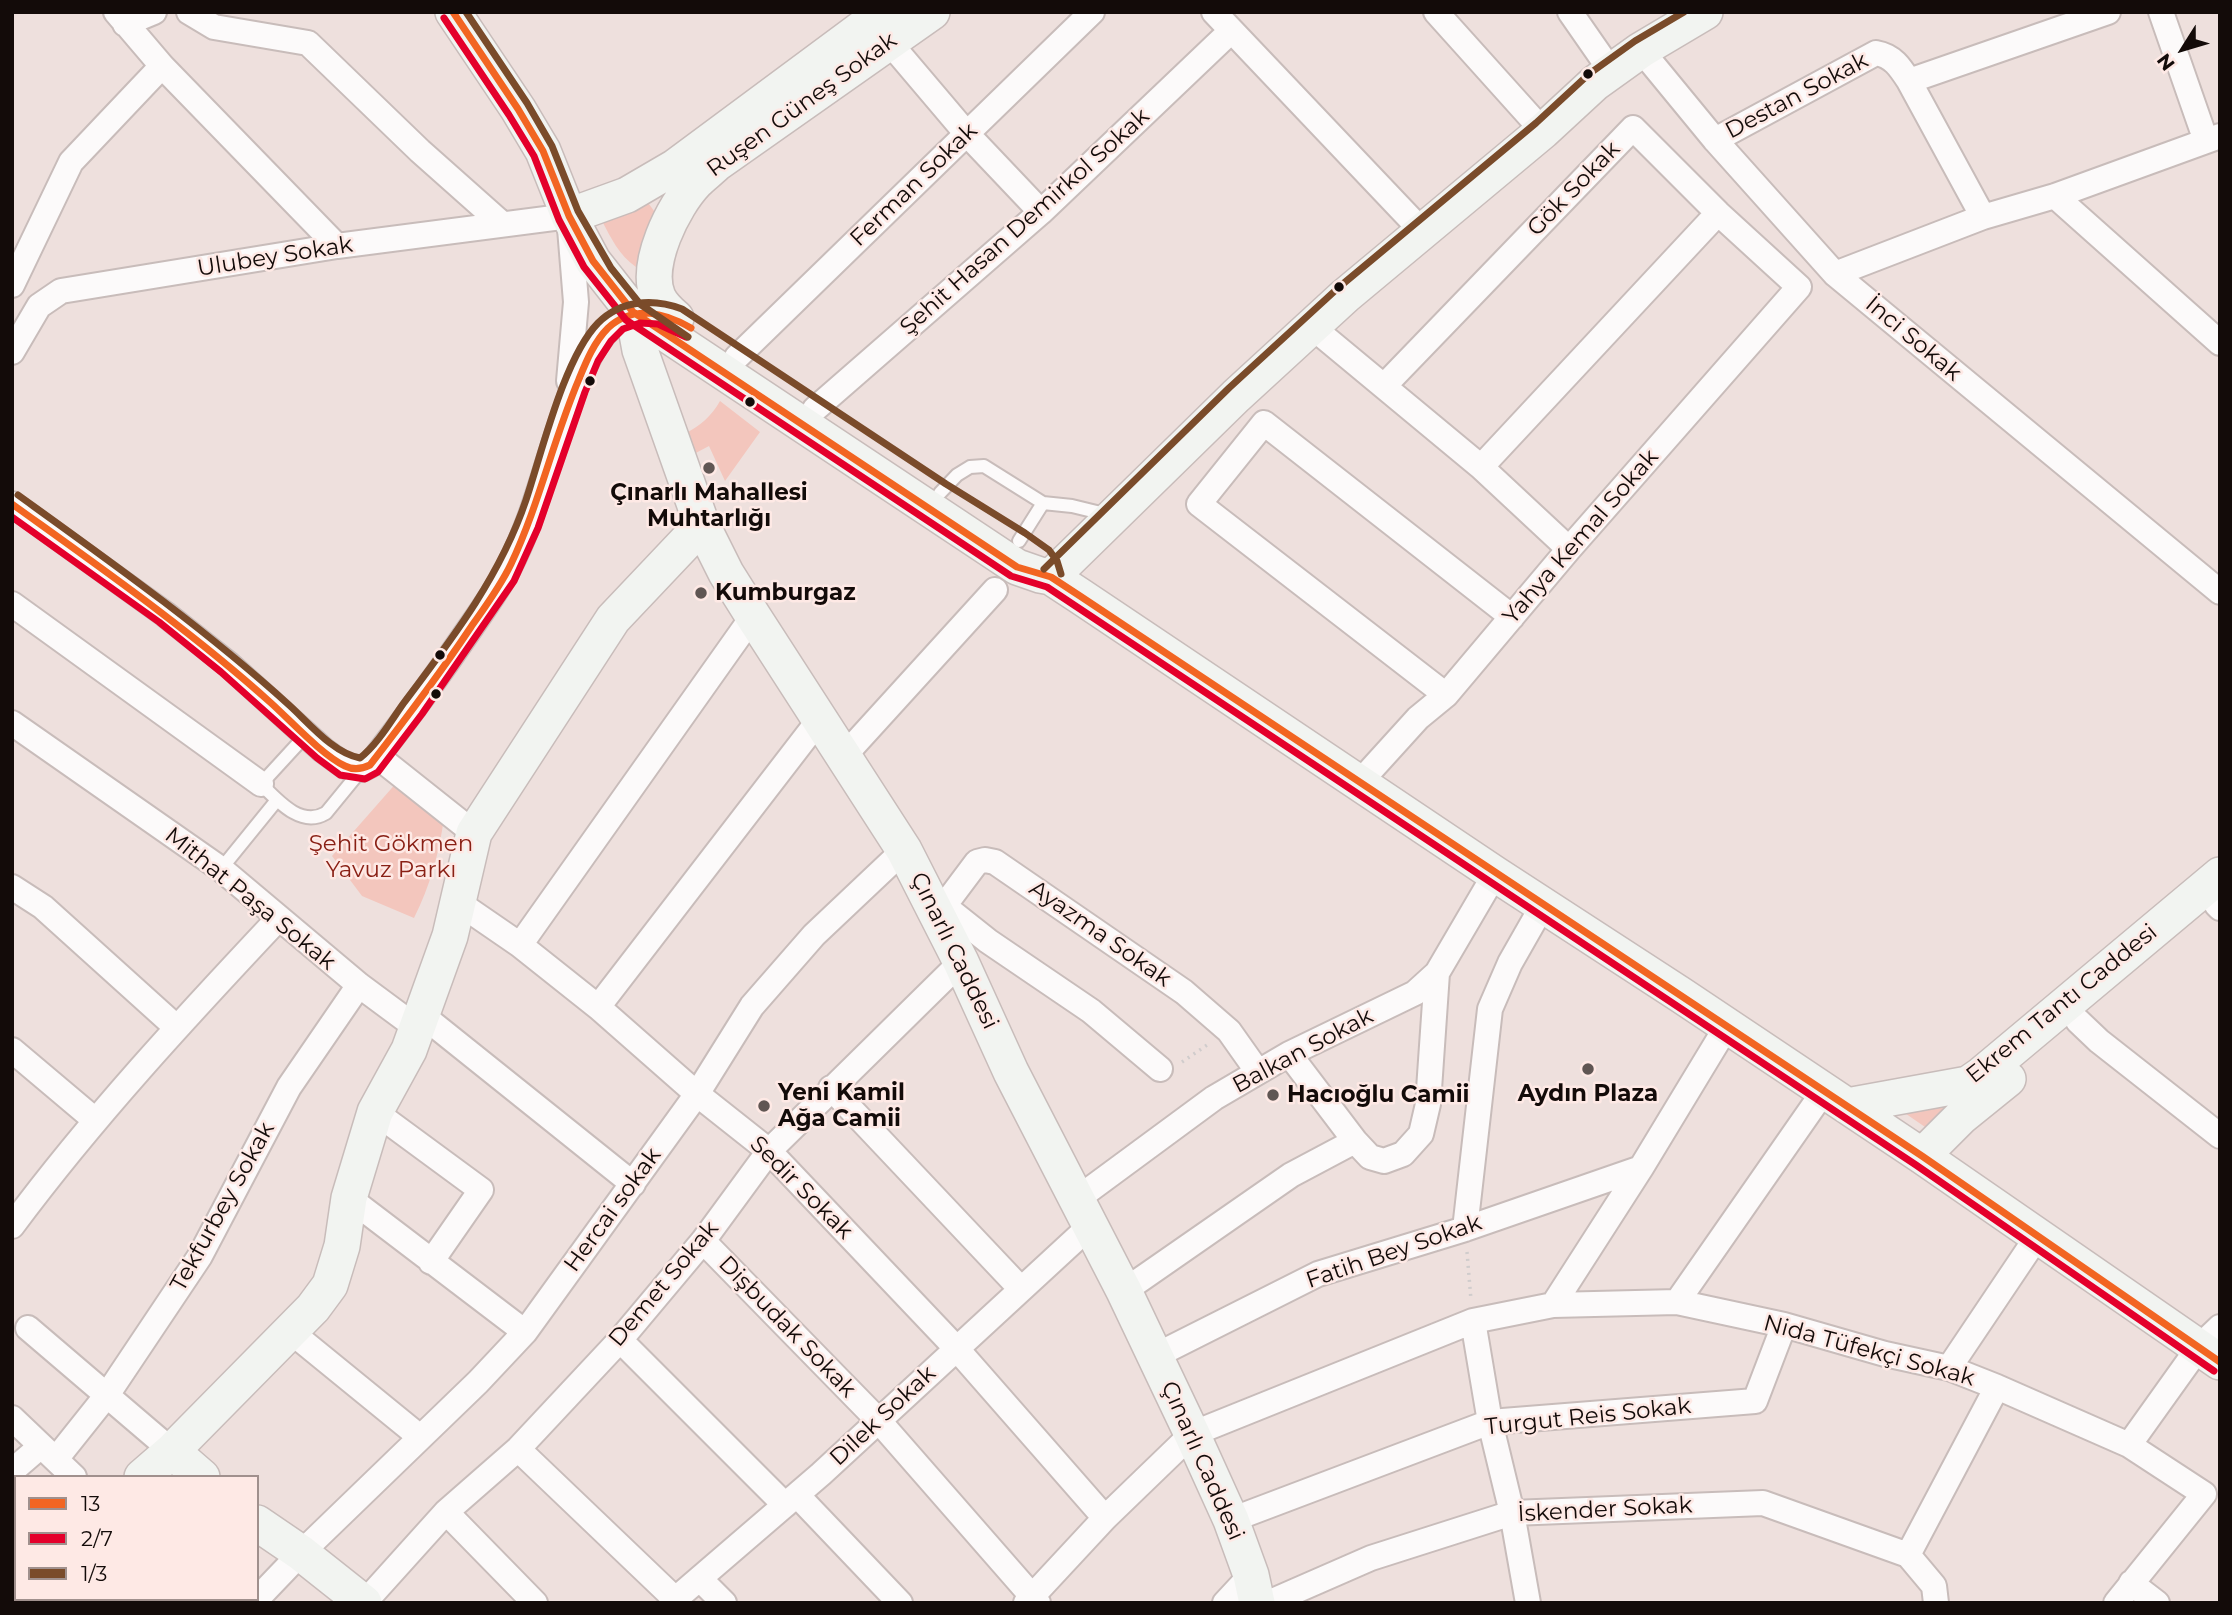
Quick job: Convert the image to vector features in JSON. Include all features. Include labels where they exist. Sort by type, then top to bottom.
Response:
[{"type":"street","points":[[120,18],[153,12]]},
{"type":"street","points":[[189,12],[214,27],[308,43],[420,151],[501,223]]},
{"type":"street","points":[[453,12],[518,108],[543,151],[569,215],[597,268],[633,312],[934,501],[1019,541],[1041,557],[1048,566],[1051,577]]},
{"type":"street","name":"Ruşen Güneş Sokak","points":[[569,215],[627,195],[675,167],[877,22],[932,12]]},
{"type":"street","name":"Ferman Sokak","points":[[737,357],[1092,12]]},
{"type":"street","points":[[1436,12],[1543,131]]},
{"type":"street","points":[[1570,12],[1611,71]]},
{"type":"street","points":[[1051,577],[1311,326],[1611,71],[1705,12]]},
{"type":"street","points":[[1983,217],[1909,81],[2108,12]]},
{"type":"street","points":[[1835,274],[1983,217],[2055,196],[2213,139],[2161,12]]},
{"type":"street","points":[[120,18],[162,66],[337,246]]},
{"type":"street","points":[[1222,21],[1422,231]]},
{"type":"street","name":"Şehit Hasan Demirkol Sokak","points":[[816,409],[1041,212],[1222,21]]},
{"type":"street","points":[[877,22],[967,134],[1041,212]]},
{"type":"street","name":"Ruşen Güneş Sokak","points":[[676,318],[658,297],[654,272],[679,203],[716,164],[877,22]]},
{"type":"street","name":"İnci Sokak","points":[[1641,50],[1715,140],[1835,274],[2220,592]]},
{"type":"street","name":"Destan Sokak","points":[[1715,140],[1876,53],[1896,61],[1909,81]]},
{"type":"street","points":[[49,298],[12,285],[71,162],[162,66]]},
{"type":"street","name":"Gök Sokak","points":[[1384,386],[1633,128],[1718,213],[1799,287]]},
{"type":"street","points":[[543,151],[582,180],[627,195]]},
{"type":"street","points":[[2055,196],[2220,343]]},
{"type":"street","points":[[1481,467],[1718,213]]},
{"type":"street","points":[[564,413],[576,313],[569,215]]},
{"type":"street","name":"Ulubey Sokak","points":[[49,298],[61,291],[337,246],[569,215]]},
{"type":"street","name":"Yahya Kemal Sokak","points":[[1359,783],[1418,718],[1446,695],[1569,549],[1799,287]]},
{"type":"street","points":[[12,352],[39,306],[49,298]]},
{"type":"street","points":[[12,504],[165,614],[253,685],[306,735],[345,766],[370,762],[446,663],[508,570],[533,514],[564,413],[595,346],[607,329],[633,312],[676,318],[816,409],[1017,567],[1051,577],[1922,1156],[2037,1237],[2213,1345],[2129,1445]]},
{"type":"street","name":"Çınarlı Caddesi","points":[[633,312],[640,350],[702,525],[726,573],[753,617],[939,907],[1011,1072],[1124,1291],[1192,1434],[1231,1520],[1259,1594]]},
{"type":"street","points":[[1311,326],[1481,467],[1569,549]]},
{"type":"street","points":[[1446,695],[1199,504],[1264,424],[1512,617]]},
{"type":"street","points":[[144,1475],[172,1451],[313,1308],[330,1284],[342,1246],[349,1198],[375,1112],[409,1050],[420,1021],[450,936],[474,833],[613,619],[702,525]]},
{"type":"street","points":[[843,757],[995,590]]},
{"type":"street","points":[[12,604],[269,792]]},
{"type":"street","points":[[520,944],[753,617]]},
{"type":"street","points":[[598,1007],[819,720]]},
{"type":"street","name":"Mithat Paşa Sokak","points":[[12,723],[221,869],[359,985],[420,1021],[633,1185]]},
{"type":"street","points":[[370,762],[474,833]]},
{"type":"street","name":"Hercai sokak","points":[[259,1597],[478,1382],[525,1332],[697,1094],[752,1006],[814,935],[904,850]]},
{"type":"street","name":"Ayazma Sokak","points":[[939,907],[976,862],[995,862],[1184,992],[1229,1031],[1258,1072]]},
{"type":"street","name":"Balkan Sokak","points":[[1084,1212],[1214,1098],[1289,1054],[1416,993],[1437,973],[1495,874]]},
{"type":"street","points":[[12,887],[43,908],[177,1027]]},
{"type":"street","name":"Ekrem Tantı Caddesi","points":[[1836,1099],[1968,1084],[2071,1013],[2216,896]]},
{"type":"street","name":"Sedir Sokak","points":[[456,901],[520,944],[598,1007],[697,1094],[769,1151],[956,1348],[1104,1517]]},
{"type":"street","points":[[1465,1229],[1490,1009],[1510,963],[1543,905]]},
{"type":"street","points":[[939,907],[1091,1011],[1160,1069]]},
{"type":"street","points":[[14,1220],[94,1120],[278,919]]},
{"type":"street","name":"Demet Sokak","points":[[364,1603],[446,1512],[518,1449],[620,1340],[703,1241],[769,1151],[961,962]]},
{"type":"street","points":[[1289,1054],[1370,1157],[1384,1161],[1404,1154],[1421,1133],[1428,1104],[1437,973]]},
{"type":"street","name":"Tekfurbey Sokak","points":[[12,1471],[48,1452],[107,1395],[200,1256],[289,1087],[359,985]]},
{"type":"street","points":[[2071,1013],[2099,1041],[2220,1136]]},
{"type":"street","name":"Ekrem Tantı Caddesi","points":[[1922,1156],[2071,1013]]},
{"type":"street","points":[[1553,1305],[1641,1168],[1727,1026]]},
{"type":"street","points":[[12,1050],[94,1120]]},
{"type":"street","points":[[831,1088],[1020,1288]]},
{"type":"street","points":[[1677,1302],[1836,1099]]},
{"type":"street","points":[[375,1112],[481,1190],[431,1262]]},
{"type":"street","points":[[1124,1291],[1291,1175],[1355,1141]]},
{"type":"street","name":"Fatih Bey Sokak","points":[[1155,1356],[1318,1274],[1465,1229],[1641,1168]]},
{"type":"street","points":[[349,1198],[525,1332]]},
{"type":"street","name":"Dilek Sokak","points":[[673,1601],[791,1500],[1020,1288],[1084,1212]]},
{"type":"street","points":[[1949,1368],[2037,1237]]},
{"type":"street","name":"Dişbudak Sokak","points":[[703,1241],[878,1420],[1032,1601]]},
{"type":"street","name":"Nida Tüfekçi Sokak","points":[[1192,1434],[1473,1321],[1553,1305],[1677,1302],[1784,1325],[1885,1354],[1949,1368],[2129,1445],[2204,1494],[2131,1583]]},
{"type":"street","points":[[1473,1321],[1490,1422],[1512,1513],[1523,1601]]},
{"type":"street","name":"Turgut Reis Sokak","points":[[1231,1520],[1490,1422],[1755,1401],[1784,1325]]},
{"type":"street","points":[[28,1328],[200,1475]]},
{"type":"street","points":[[289,1331],[420,1437]]},
{"type":"street","points":[[620,1340],[900,1603]]},
{"type":"street","points":[[1936,1603],[1934,1586],[1908,1555],[1997,1387]]},
{"type":"street","points":[[12,1418],[72,1475]]},
{"type":"street","points":[[1032,1601],[1104,1517],[1192,1434]]},
{"type":"street","points":[[518,1449],[673,1601]]},
{"type":"street","name":"İskender Sokak","points":[[1259,1594],[1512,1513],[1763,1503],[1908,1555]]},
{"type":"street","points":[[446,1512],[535,1603]]},
{"type":"street","points":[[259,1524],[301,1553],[364,1603]]},
{"type":"street","points":[[700,1579],[724,1603]]},
{"type":"street","points":[[2116,1603],[2131,1583],[2157,1603]]},
{"type":"street","points":[[1225,1603],[1259,1594]]},
{"type":"lane","points":[[934,501],[957,475],[970,467],[984,466],[1043,503],[1072,506],[1113,516]]},
{"type":"lane","points":[[1019,541],[1043,503]]},
{"type":"lane","points":[[221,869],[306,735]]},
{"type":"lane","points":[[269,792],[302,817],[318,818],[326,813],[370,762]]},
{"type":"path","points":[[1160,1069],[1178,1064],[1229,1031]]},
{"type":"path","points":[[1465,1229],[1473,1321]]},
{"type":"green space","points":[[646,200],[660,219],[648,261],[636,267],[620,252],[602,221]]},
{"type":"green space","points":[[720,401],[760,432],[725,481],[709,446],[692,455],[684,434],[705,420]]},
{"type":"green space","name":"Şehit Gökmen Yavuz Parkı","points":[[398,781],[444,818],[433,870],[414,918],[362,896],[332,856]]},
{"type":"green space","points":[[1943,1104],[1949,1108],[1925,1127],[1899,1109]]},
{"type":"transit line","name":"13","points":[[453,12],[543,151],[569,216],[593,261],[633,312],[1017,567],[1051,577],[1080,596],[1922,1156],[2220,1362]]},
{"type":"transit line","name":"1/3","points":[[466,12],[527,103],[552,146],[578,211],[611,268],[640,304],[688,337]]},
{"type":"transit line","name":"1/3","points":[[1044,569],[1229,388],[1338,288],[1536,123],[1589,74],[1635,41],[1684,12]]},
{"type":"transit line","name":"2/7","points":[[444,18],[534,156],[559,220],[584,267],[626,320],[1011,576],[1047,587],[1916,1165],[2214,1371]]},
{"type":"transit line","name":"1/3","points":[[18,495],[190,622],[257,677],[331,744],[360,758],[378,740],[457,631],[489,581],[526,500],[564,382],[586,339],[598,323],[617,310],[638,303],[660,303],[682,309],[946,484],[1025,533],[1049,550],[1057,561],[1061,574]]},
{"type":"transit line","name":"13","points":[[12,504],[209,650],[336,761],[348,767],[364,767],[370,765],[422,697],[507,572],[530,519],[570,402],[599,339],[618,321],[638,314],[659,315],[691,328]]},
{"type":"transit line","name":"2/7","points":[[12,517],[159,622],[221,672],[317,758],[340,775],[365,779],[378,772],[422,714],[514,581],[538,528],[585,392],[598,361],[611,341],[623,329],[640,323],[658,324],[686,337]]},
{"type":"place","name":"Çınarlı Mahallesi Muhtarlığı","points":[[709,468]]},
{"type":"place","name":"Kumburgaz","points":[[701,593]]},
{"type":"place","name":"Aydın Plaza","points":[[1588,1069]]},
{"type":"place","name":"Hacıoğlu Camii","points":[[1273,1095]]},
{"type":"place","name":"Yeni Kamil Ağa Camii","points":[[764,1106]]}]
